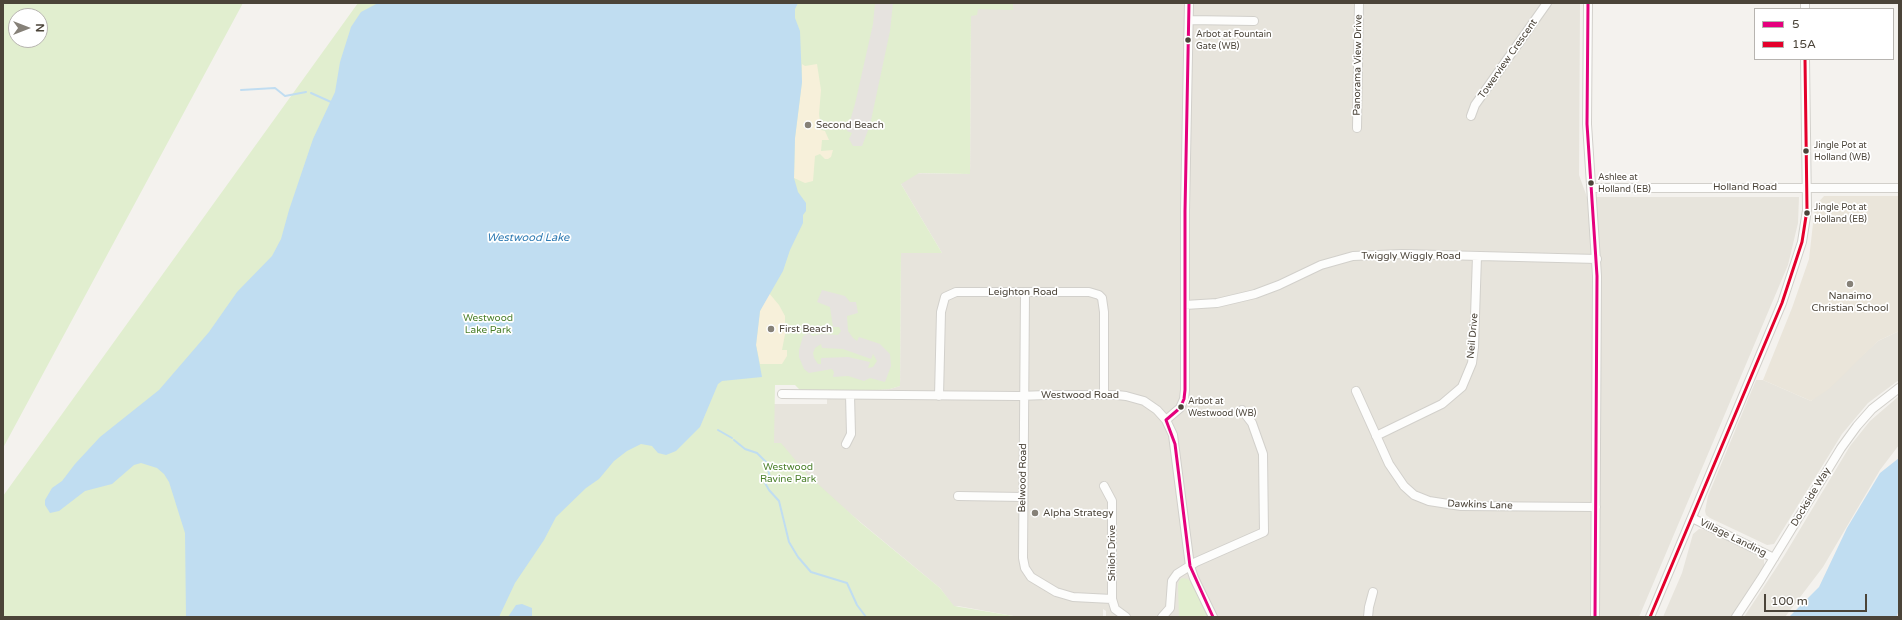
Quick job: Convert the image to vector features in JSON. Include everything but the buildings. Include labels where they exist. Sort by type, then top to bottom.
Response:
[{"type":"street","points":[[1166,420],[1180,408],[1185,395],[1189,3]]},
{"type":"street","name":"Panorama View Drive","points":[[1357,128],[1359,3]]},
{"type":"street","name":"Towerview Crescent","points":[[1471,116],[1475,105],[1547,3]]},
{"type":"street","points":[[1588,3],[1588,124],[1597,259],[1595,617]]},
{"type":"street","points":[[1189,20],[1254,21]]},
{"type":"street","points":[[1650,617],[1782,303],[1796,264],[1806,222],[1805,60]]},
{"type":"street","name":"Holland Road","points":[[1592,188],[1899,188]]},
{"type":"street","name":"Twiggly Wiggly Road","points":[[1185,305],[1218,302],[1255,294],[1279,285],[1321,265],[1353,256],[1373,254],[1597,259]]},
{"type":"street","name":"Neil Drive","points":[[1376,436],[1442,404],[1462,387],[1470,369],[1474,347],[1476,256]]},
{"type":"street","name":"Leighton Road","points":[[940,396],[940,319],[945,297],[956,292],[1096,293],[1102,298],[1104,312],[1104,395]]},
{"type":"street","name":"Belwood Road","points":[[1025,292],[1023,497],[1023,558],[1025,568],[1030,577],[1056,592],[1073,597],[1112,599]]},
{"type":"street","name":"Dockside Way","points":[[1736,617],[1774,558],[1821,479],[1857,426],[1872,409],[1899,388]]},
{"type":"street","name":"Dawkins Lane","points":[[1356,391],[1389,464],[1404,486],[1414,494],[1429,501],[1461,506],[1596,507]]},
{"type":"street","name":"Westwood Road","points":[[782,394],[940,396],[1104,395],[1126,396],[1144,402],[1157,410],[1166,420],[1175,444],[1190,566],[1194,578],[1213,617]]},
{"type":"street","points":[[846,444],[850,434],[850,395]]},
{"type":"street","points":[[1162,617],[1170,608],[1174,576],[1190,566],[1264,532],[1263,454],[1252,423],[1242,410]]},
{"type":"street","name":"Shiloh Drive","points":[[1104,486],[1112,501],[1112,599]]},
{"type":"street","points":[[958,496],[1023,497]]},
{"type":"street","name":"Village Landing","points":[[1692,518],[1774,558]]},
{"type":"street","points":[[1368,617],[1373,592]]},
{"type":"street","points":[[1112,599],[1115,609],[1126,617]]},
{"type":"shaded area","points":[[875,3],[893,3],[890,31],[870,125],[862,146],[853,146],[849,139],[852,133],[847,131],[855,104],[873,24]]},
{"type":"shaded area","points":[[978,3],[1580,3],[1579,175],[1587,197],[1799,197],[1798,223],[1788,265],[1639,617],[1106,617],[1106,611],[1103,609],[1103,617],[1019,617],[958,606],[954,607],[940,588],[818,487],[774,444],[774,404],[827,404],[827,390],[890,389],[900,386],[901,253],[942,253],[901,184],[901,173],[970,174],[971,15]]},
{"type":"shaded area","name":"Nanaimo Christian School","points":[[1824,196],[1899,196],[1899,331],[1878,341],[1829,389],[1811,401],[1763,380],[1792,308],[1809,259],[1815,206]]},
{"type":"shaded area","points":[[822,290],[845,296],[850,302],[856,302],[858,313],[847,316],[848,331],[857,341],[859,337],[880,344],[890,354],[891,366],[885,382],[870,378],[864,381],[848,376],[833,377],[834,372],[832,369],[809,373],[804,369],[799,357],[799,350],[803,336],[809,333],[813,336],[821,334],[838,335],[841,331],[839,327],[833,327],[830,307],[817,302]],"holes":[[[821,344],[822,348],[843,349],[871,359],[873,354],[877,361],[873,367],[868,368],[870,362],[848,357],[821,358],[821,364],[818,364],[813,353],[815,348]]]},
{"type":"shaded area","points":[[1899,331],[1899,380],[1868,403],[1842,434],[1774,544],[1767,545],[1706,515],[1705,511],[1708,496],[1756,380],[1763,380],[1811,401],[1878,341]]},
{"type":"shaded area","points":[[1899,396],[1899,445],[1880,470],[1823,567],[1785,617],[1744,617],[1784,556],[1850,446],[1870,421]]},
{"type":"shaded area","points":[[1699,529],[1706,530],[1758,555],[1764,559],[1764,568],[1731,617],[1663,617],[1682,573],[1693,534]]},
{"type":"green space","points":[[3,3],[243,3],[3,448]]},
{"type":"green space","name":"Westwood Lake","points":[[358,3],[1013,3],[1013,10],[978,9],[977,15],[971,16],[970,174],[919,173],[901,184],[942,253],[901,253],[900,386],[890,389],[876,390],[800,390],[795,385],[775,385],[774,443],[781,443],[808,475],[861,523],[940,588],[954,606],[1019,617],[3,617],[3,496]]},
{"type":"green space","points":[[1182,578],[1190,581],[1209,617],[1179,617],[1178,586],[1179,581]]},
{"type":"sand","name":"Second Beach","points":[[802,64],[805,66],[817,64],[821,90],[819,114],[821,130],[825,131],[829,140],[822,140],[821,151],[833,150],[831,157],[828,159],[825,159],[820,154],[815,156],[813,181],[805,183],[794,178],[795,138],[802,82]]},
{"type":"sand","name":"First Beach","points":[[769,293],[779,305],[785,316],[785,324],[787,324],[782,350],[787,350],[787,356],[782,364],[760,364],[756,345],[760,311]]},
{"type":"water","name":"Westwood Lake","points":[[378,3],[798,3],[795,9],[795,18],[800,31],[802,82],[795,138],[794,178],[798,192],[806,203],[806,211],[803,215],[803,223],[790,250],[783,271],[760,311],[756,345],[762,377],[722,381],[718,384],[700,427],[676,451],[666,455],[658,453],[652,446],[641,444],[627,451],[614,461],[599,479],[586,488],[556,517],[544,540],[515,583],[499,617],[186,617],[185,533],[169,482],[164,474],[157,468],[141,463],[134,465],[112,484],[85,491],[59,511],[50,513],[45,505],[45,500],[52,488],[62,481],[75,464],[100,437],[159,390],[209,332],[237,292],[272,256],[281,239],[289,210],[313,139],[335,92],[340,62],[351,27],[361,12]]},
{"type":"water","points":[[1899,458],[1899,609],[1897,616],[1789,617],[1819,587],[1847,528],[1880,473]]},
{"type":"water","points":[[522,604],[532,608],[532,617],[508,617],[516,605]]},
{"type":"waterway","points":[[241,90],[275,88],[285,96],[306,92]]},
{"type":"waterway","points":[[311,93],[331,102]]},
{"type":"waterway","points":[[718,430],[732,438]]},
{"type":"waterway","points":[[734,440],[745,449],[757,453],[766,462],[770,477],[765,483],[779,501],[789,542],[798,557],[811,572],[847,583],[857,605],[866,617]]},
{"type":"transit line","name":"5","points":[[1189,3],[1185,211],[1185,390],[1184,399],[1180,408],[1166,420],[1175,444],[1190,566],[1213,617]]},
{"type":"transit line","name":"5","points":[[1588,3],[1587,124],[1597,276],[1595,617]]},
{"type":"transit line","name":"15A","points":[[1650,617],[1782,303],[1802,242],[1807,210],[1805,60]]},
{"type":"place","name":"Arbot at Fountain Gate (WB)","points":[[1188,40]]},
{"type":"place","name":"Second Beach","points":[[808,125]]},
{"type":"place","name":"Jingle Pot at Holland (WB)","points":[[1806,151]]},
{"type":"place","name":"Ashlee at Holland (EB)","points":[[1591,183]]},
{"type":"place","name":"Jingle Pot at Holland (EB)","points":[[1807,213]]},
{"type":"place","name":"Nanaimo Christian School","points":[[1850,284]]},
{"type":"place","name":"First Beach","points":[[771,329]]},
{"type":"place","name":"Arbot at Westwood (WB)","points":[[1181,407]]},
{"type":"place","name":"Alpha Strategy","points":[[1035,513]]},
{"type":"park label","name":"Westwood Lake Park","points":[[488,324]]},
{"type":"park label","name":"Westwood Ravine Park","points":[[788,472]]}]
